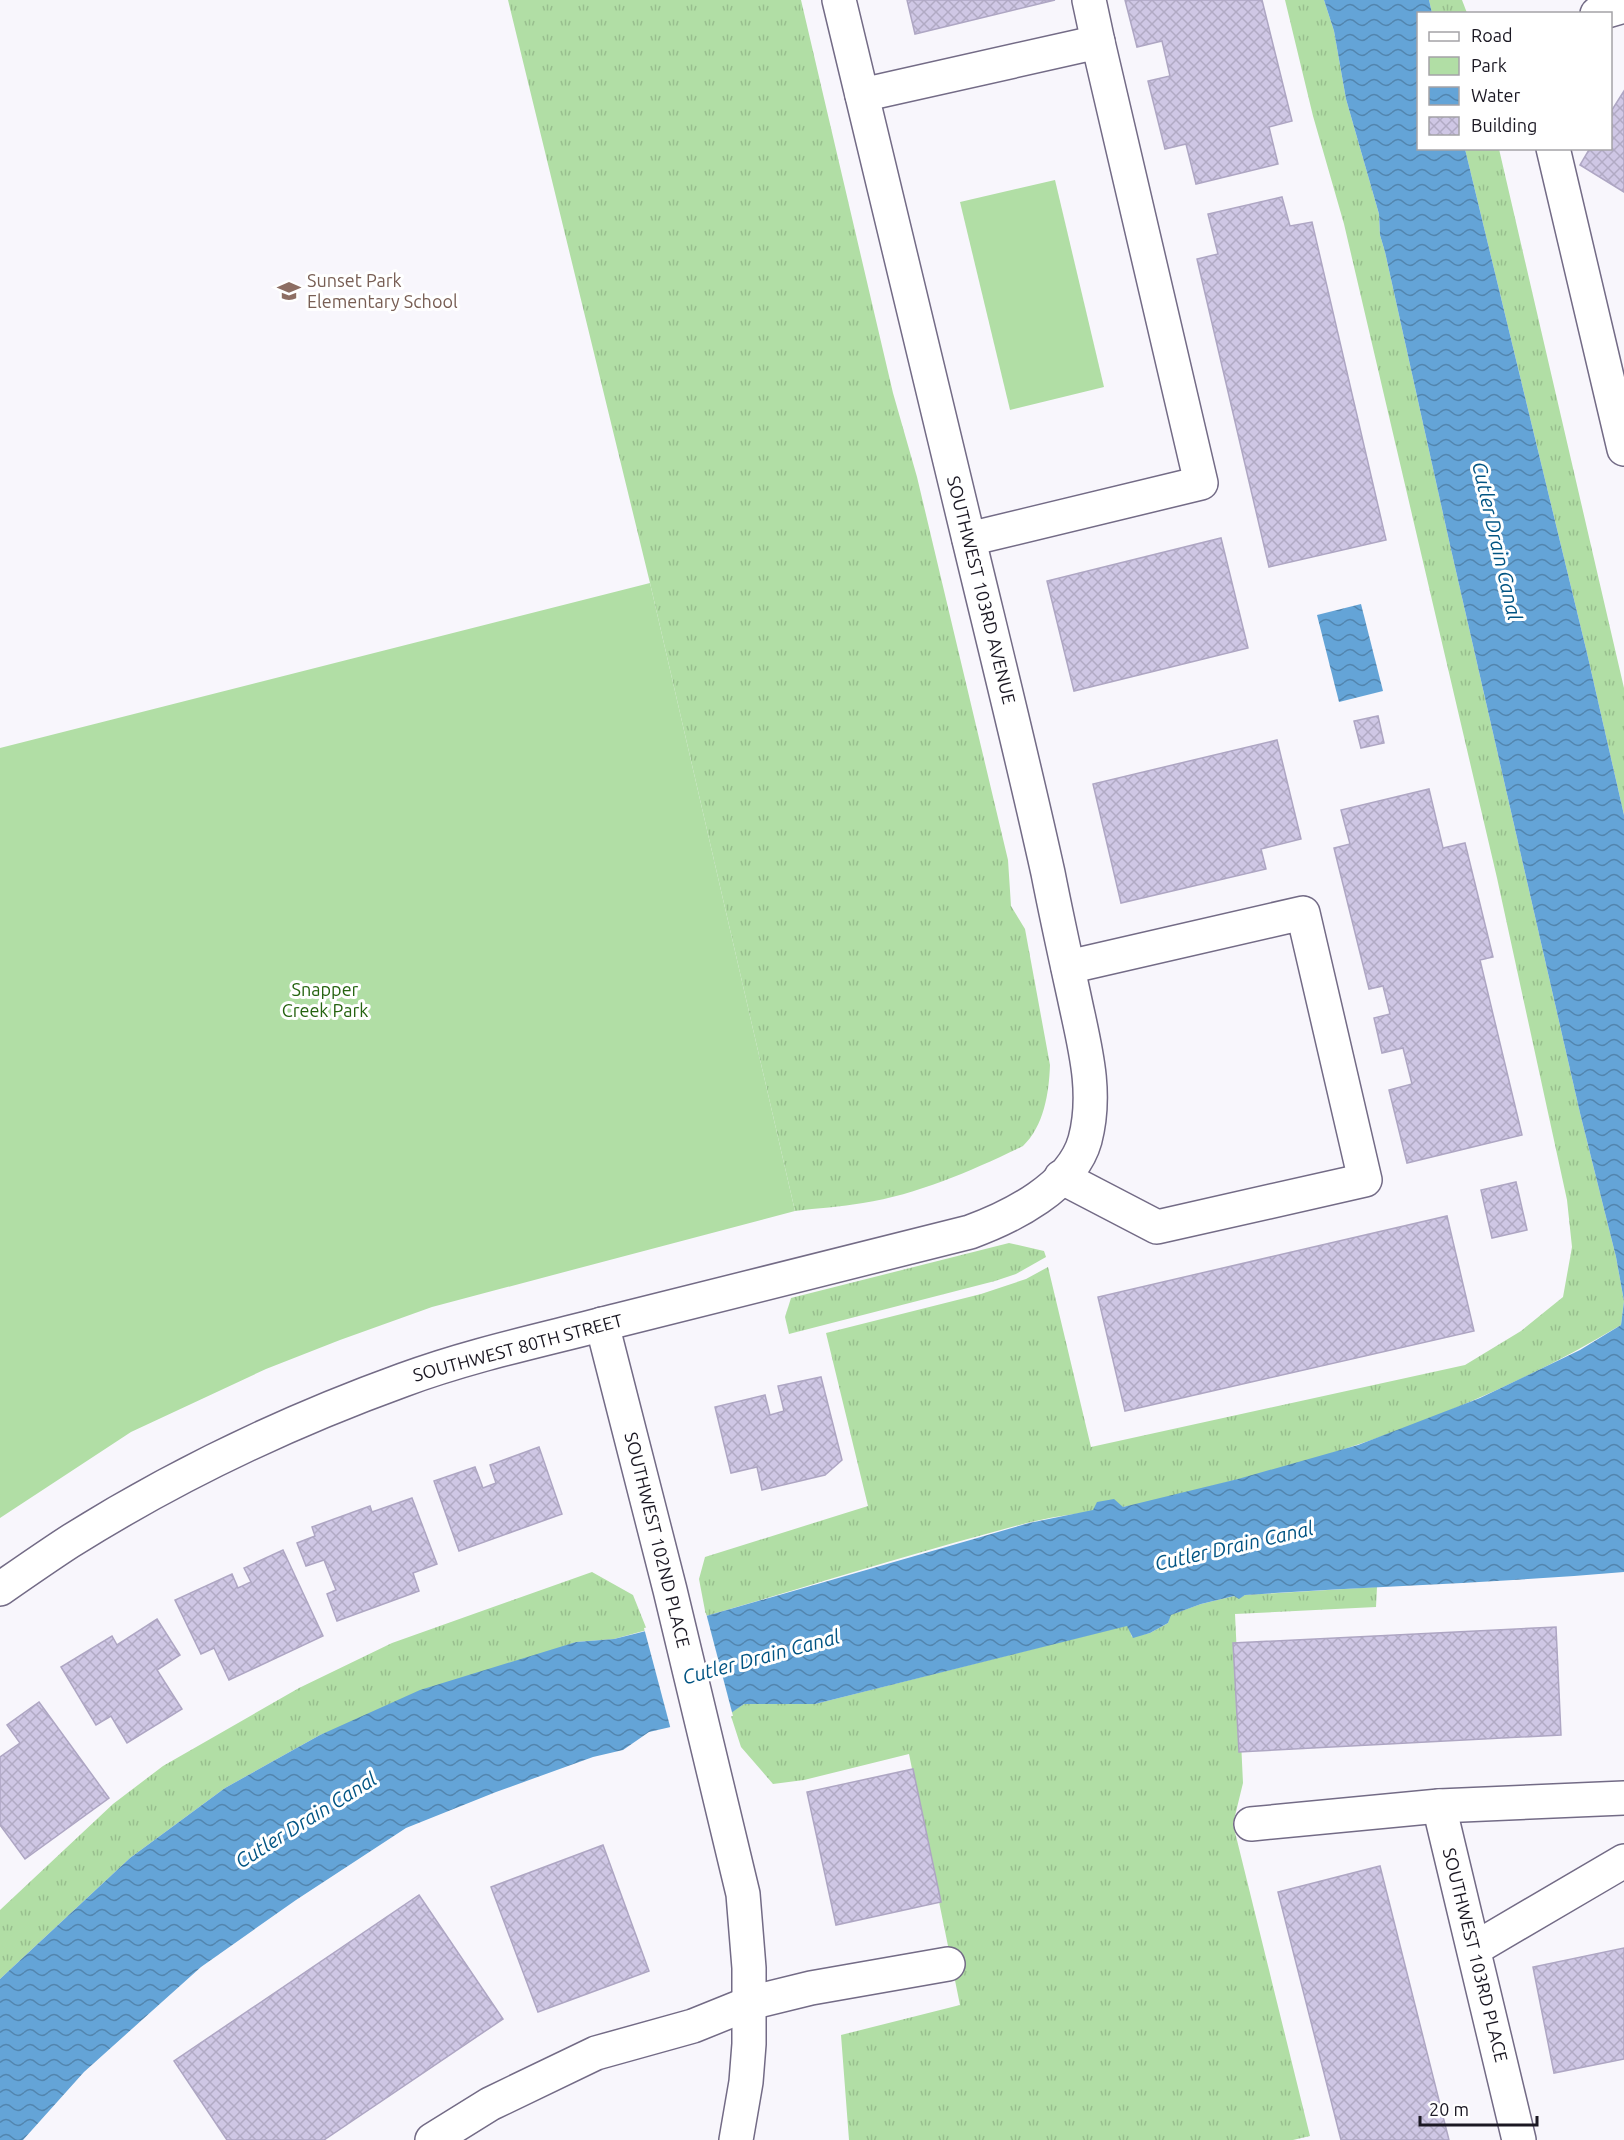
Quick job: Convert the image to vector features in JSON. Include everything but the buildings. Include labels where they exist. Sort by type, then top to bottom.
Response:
[{"type":"street","name":"SOUTHWEST 103RD AVENUE","points":[[839,0],[1029,786],[1088,1062],[1092,1089],[1090,1116],[1084,1144],[1074,1163],[1061,1177]]},
{"type":"street","points":[[969,539],[1201,483],[1089,0]]},
{"type":"street","points":[[1604,12],[1624,6]]},
{"type":"street","points":[[862,95],[1098,42]]},
{"type":"street","points":[[1554,150],[1620,415],[1624,449]]},
{"type":"street","points":[[1061,1177],[1157,1227],[1365,1180],[1303,912],[1068,967]]},
{"type":"street","name":"SOUTHWEST 80TH STREET","points":[[0,1589],[69,1542],[218,1458],[283,1427],[405,1379],[475,1357],[682,1303],[970,1232],[1000,1221],[1024,1208],[1061,1177]]},
{"type":"street","name":"SOUTHWEST 102ND PLACE","points":[[603,1324],[743,1894],[750,2003],[746,2082],[736,2140]]},
{"type":"street","points":[[1251,1824],[1439,1806],[1624,1798]]},
{"type":"street","name":"SOUTHWEST 103RD PLACE","points":[[1439,1806],[1519,2140]]},
{"type":"street","points":[[1474,1949],[1624,1862]]},
{"type":"street","points":[[432,2140],[490,2104],[596,2053],[693,2026],[750,2003],[819,1986],[948,1964]]},
{"type":"green space","points":[[508,0],[801,0],[893,393],[917,477],[1008,860],[1011,906],[1025,929],[1050,1065],[1041,1119],[1023,1146],[945,1180],[884,1199],[795,1211],[650,583]]},
{"type":"green space","points":[[1285,0],[1324,0],[1334,31],[1346,99],[1379,214],[1380,235],[1450,545],[1580,1113],[1616,1257],[1624,1301],[1621,1325],[1576,1351],[1482,1397],[1336,1452],[1151,1501],[1027,1523],[706,1616],[699,1579],[705,1557],[868,1506],[826,1333],[981,1294],[1026,1279],[1048,1267],[1091,1447],[1465,1365],[1521,1331],[1563,1297],[1572,1247],[1567,1200],[1497,878],[1344,224],[1313,116]]},
{"type":"green space","points":[[1429,0],[1462,0],[1467,12],[1432,12]]},
{"type":"green space","points":[[1465,150],[1499,150],[1624,688],[1624,815]]},
{"type":"green space","points":[[1055,180],[1104,387],[1010,410],[960,202]]},
{"type":"green space","name":"Snapper Creek Park","points":[[650,583],[795,1211],[432,1307],[340,1340],[266,1369],[131,1432],[0,1518],[0,748]]},
{"type":"green space","points":[[1009,1243],[1044,1251],[1046,1257],[1016,1274],[995,1281],[789,1334],[785,1317],[791,1298]]},
{"type":"green space","points":[[592,1572],[633,1595],[647,1630],[614,1639],[576,1642],[320,1735],[225,1788],[130,1858],[0,1979],[0,1910],[113,1804],[163,1766],[299,1688],[392,1643]]},
{"type":"green space","points":[[1377,1587],[1376,1607],[1235,1614],[1243,1783],[1233,1824],[1310,2136],[1293,2140],[849,2140],[841,2035],[960,2005],[909,1754],[804,1780],[773,1784],[741,1747],[730,1713],[744,1704],[815,1704],[1128,1625],[1132,1637],[1150,1633],[1168,1623],[1170,1615],[1234,1596],[1239,1598],[1245,1595]]},
{"type":"water","name":"Cutler Drain Canal","points":[[1324,0],[1429,0],[1432,12],[1417,12],[1417,150],[1465,150],[1624,815],[1624,1301],[1616,1257],[1580,1113],[1380,235],[1379,214],[1346,99],[1334,31]]},
{"type":"water","points":[[1361,604],[1383,691],[1339,702],[1317,615]]},
{"type":"water","name":"Cutler Drain Canal","points":[[1624,1301],[1624,1572],[1245,1595],[1239,1599],[1234,1596],[1201,1604],[1171,1615],[1168,1623],[1150,1633],[1133,1638],[1127,1626],[815,1704],[744,1704],[731,1713],[649,1732],[623,1750],[593,1757],[406,1828],[296,1900],[201,1967],[84,2072],[23,2140],[0,2140],[0,1979],[130,1858],[225,1788],[320,1735],[420,1690],[576,1642],[614,1639],[706,1616],[1029,1523],[1093,1510],[1097,1502],[1114,1499],[1123,1507],[1238,1479],[1358,1445],[1480,1398],[1580,1350],[1621,1325]]},
{"type":"pier","points":[[706,1613],[733,1716],[671,1730],[644,1628]]},
{"type":"place","name":"Sunset Park Elementary School","points":[[289,291]]}]
